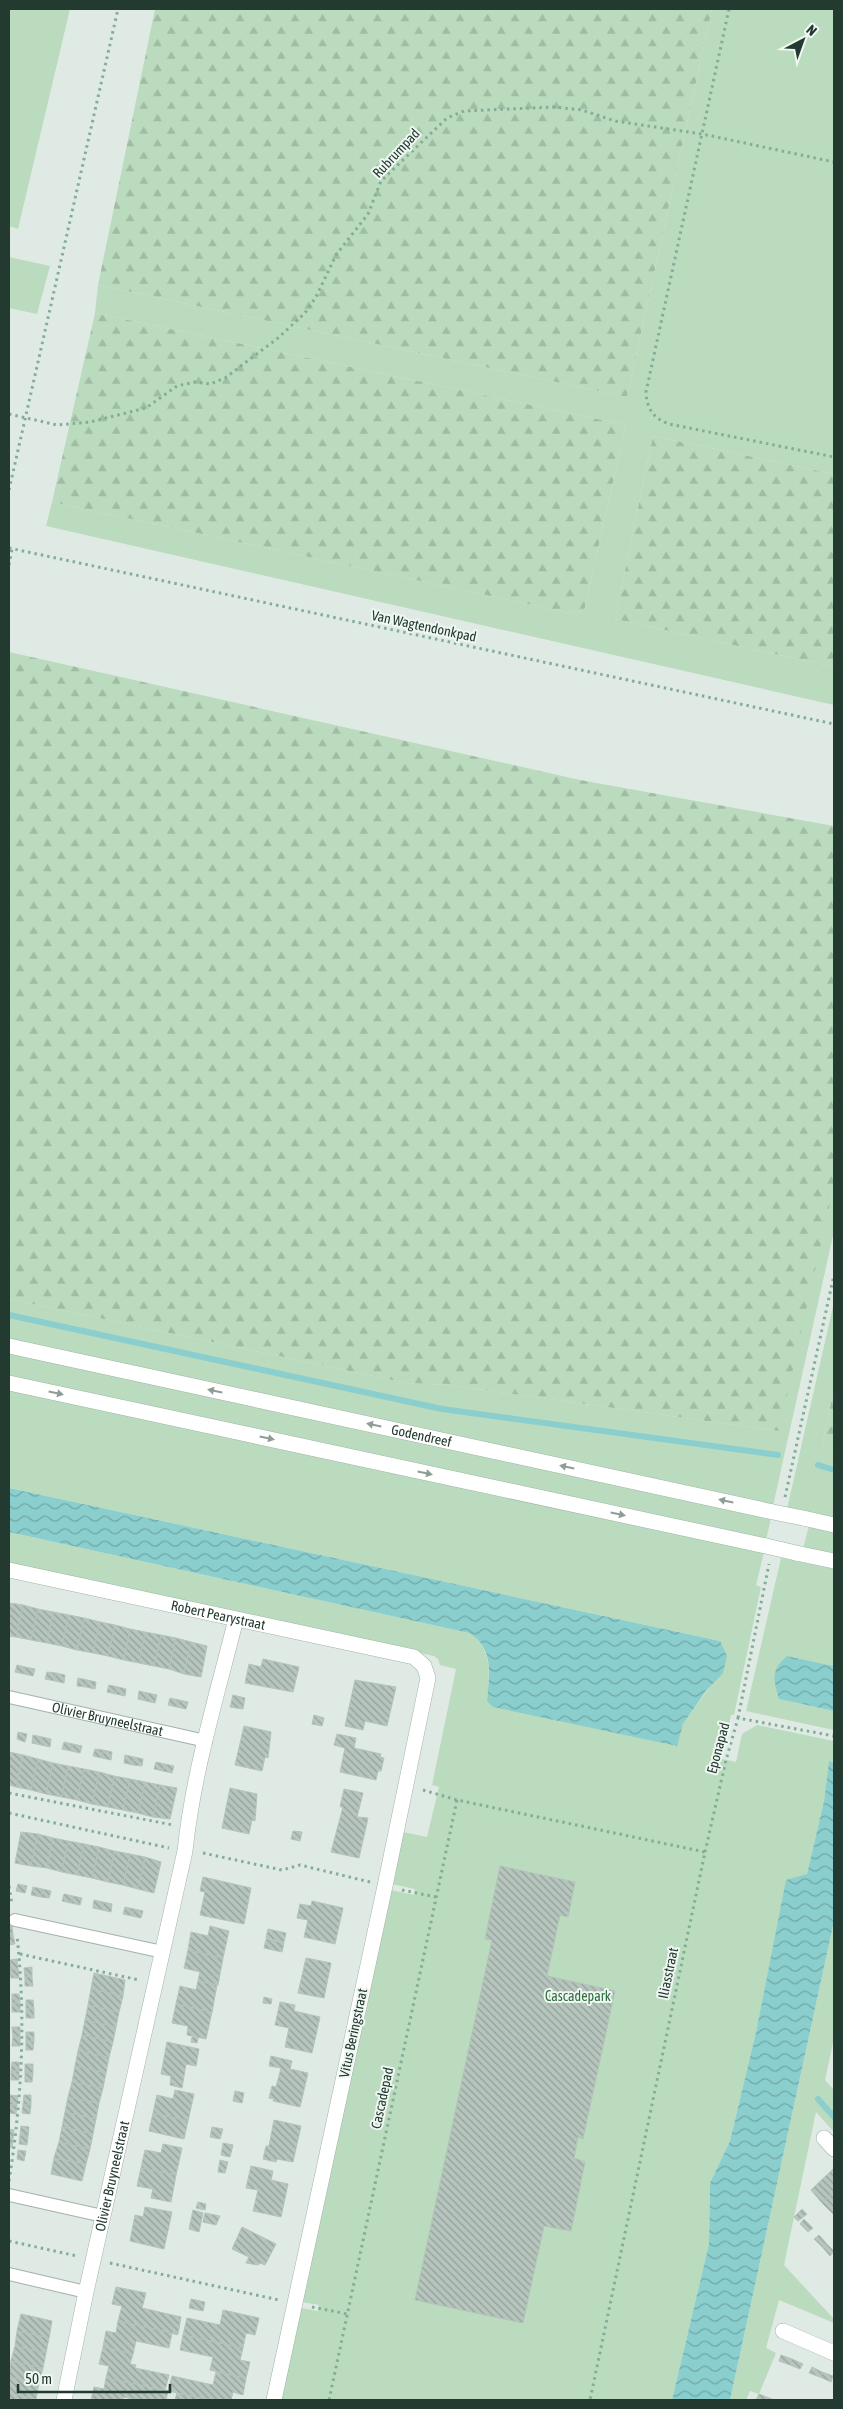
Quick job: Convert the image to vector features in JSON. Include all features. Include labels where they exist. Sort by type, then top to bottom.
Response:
[{"type":"street","name":"Godendreef","points":[[9,1346],[834,1525]]},
{"type":"street","points":[[9,1383],[834,1561]]},
{"type":"street","name":"Robert Pearystraat","points":[[9,1570],[414,1657],[424,1666]]},
{"type":"street","name":"Olivier Bruyneelstraat","points":[[64,2400],[93,2259],[185,1851],[187,1828],[206,1741],[236,1619]]},
{"type":"street","name":"Vitus Beringstraat","points":[[274,2400],[428,1678],[424,1666]]},
{"type":"street","points":[[783,2331],[834,2353]]},
{"type":"lane","name":"Olivier Bruyneelstraat","points":[[9,1697],[206,1741]]},
{"type":"lane","points":[[15,1920],[163,1952]]},
{"type":"lane","points":[[9,2195],[103,2216]]},
{"type":"lane","points":[[9,2274],[86,2292]]},
{"type":"path","points":[[9,490],[118,9]]},
{"type":"path","points":[[729,9],[646,392],[649,409],[661,421],[668,424],[834,458]]},
{"type":"path","name":"Rubrumpad","points":[[9,414],[57,425],[90,422],[146,408],[176,386],[195,382],[210,384],[225,378],[278,338],[305,313],[316,297],[336,255],[368,214],[381,180],[447,118],[464,111],[555,107],[582,110],[615,120],[702,134],[834,162]]},
{"type":"path","points":[[9,565],[10,549]]},
{"type":"path","name":"Van Wagtendonkpad","points":[[10,549],[834,724]]},
{"type":"path","name":"Eponapad","points":[[705,1852],[726,1760],[738,1718],[834,1736]]},
{"type":"path","points":[[405,1784],[457,1800],[705,1852]]},
{"type":"path","points":[[9,1793],[187,1828]]},
{"type":"path","name":"Cascadepad","points":[[328,2400],[457,1800]]},
{"type":"path","points":[[9,1813],[282,1870],[300,1865],[436,1897]]},
{"type":"path","name":"Iliasstraat","points":[[590,2400],[705,1852]]},
{"type":"path","points":[[9,1886],[22,1982],[22,2075],[17,2129],[9,2181]]},
{"type":"path","points":[[20,1954],[156,1984]]},
{"type":"path","points":[[9,2241],[347,2314]]},
{"type":"green space","points":[[9,9],[70,9],[18,229],[9,226]]},
{"type":"green space","points":[[155,9],[712,9],[627,397],[98,285]]},
{"type":"green space","points":[[712,9],[834,9],[834,474],[653,436],[615,619],[834,667],[834,705],[46,526],[52,502],[570,613],[584,611],[626,425],[95,313],[98,285],[627,397]]},
{"type":"green space","points":[[9,257],[50,266],[37,314],[9,308]]},
{"type":"green space","points":[[95,313],[626,425],[584,611],[570,613],[52,502]]},
{"type":"green space","points":[[653,436],[834,474],[834,667],[615,619]]},
{"type":"green space","points":[[9,652],[580,780],[834,826],[834,1186],[779,1431],[449,1385],[406,1383],[9,1299]]},
{"type":"green space","points":[[834,1186],[834,1231],[773,1506],[9,1340],[9,1299],[406,1383],[449,1385],[778,1431]]},
{"type":"green space","points":[[834,1302],[834,1388],[822,1446],[834,1450],[834,1519],[787,1509]]},
{"type":"green space","points":[[9,1353],[771,1517],[766,1541],[9,1378]]},
{"type":"green space","points":[[834,1388],[834,1450],[822,1446]]},
{"type":"green space","name":"Cascadepark","points":[[9,1389],[764,1552],[756,1585],[761,1587],[734,1715],[731,1715],[722,1759],[736,1762],[742,1734],[757,1725],[834,1741],[834,1763],[829,1762],[824,1801],[807,1874],[757,2028],[730,2141],[710,2183],[709,2244],[672,2400],[281,2400],[301,2308],[318,2311],[319,2305],[302,2302],[391,1890],[414,1895],[415,1889],[392,1884],[403,1832],[427,1837],[439,1787],[432,1785],[456,1669],[440,1665],[438,1659],[434,1656],[9,1564],[9,1532],[469,1633],[477,1639],[486,1655],[489,1672],[487,1701],[676,1746],[683,1724],[712,1684],[720,1641],[9,1488]]},
{"type":"green space","points":[[809,1525],[834,1531],[834,1556],[803,1549]]},
{"type":"green space","points":[[781,1558],[834,1569],[834,1666],[787,1656],[779,1699],[834,1711],[834,1730],[746,1711]]},
{"type":"green space","points":[[834,1921],[834,2038],[825,2080],[834,2090],[834,2132],[816,2112],[784,2265],[834,2319],[834,2323],[779,2300],[766,2348],[776,2353],[759,2394],[750,2391],[746,2400],[730,2400]]},
{"type":"water","points":[[9,1488],[720,1641],[727,1656],[723,1673],[706,1691],[683,1724],[677,1746],[493,1707],[487,1701],[489,1672],[487,1655],[477,1639],[469,1633],[9,1532]]},
{"type":"water","points":[[787,1656],[834,1666],[834,1711],[779,1699],[775,1686],[775,1675],[778,1666]]},
{"type":"water","points":[[829,1761],[834,1763],[834,1921],[730,2400],[672,2400],[709,2244],[710,2183],[730,2141],[757,2028],[786,1880],[807,1874],[824,1801]]},
{"type":"building","points":[[9,1603],[23,1605],[16,1637],[9,1636]]},
{"type":"building","points":[[23,1605],[38,1609],[31,1640],[16,1637]]},
{"type":"building","points":[[38,1609],[53,1612],[47,1643],[31,1640]]},
{"type":"building","points":[[53,1612],[69,1615],[62,1646],[47,1643]]},
{"type":"building","points":[[69,1615],[84,1618],[77,1650],[62,1646]]},
{"type":"building","points":[[84,1618],[100,1622],[93,1653],[77,1650]]},
{"type":"building","points":[[100,1622],[115,1625],[108,1656],[93,1653]]},
{"type":"building","points":[[115,1625],[130,1629],[124,1660],[108,1656]]},
{"type":"building","points":[[130,1629],[145,1632],[139,1663],[124,1660]]},
{"type":"building","points":[[145,1632],[161,1635],[154,1666],[139,1663]]},
{"type":"building","points":[[161,1635],[176,1638],[169,1669],[154,1666]]},
{"type":"building","points":[[176,1638],[191,1642],[184,1674],[169,1669]]},
{"type":"building","points":[[191,1642],[207,1646],[201,1677],[184,1674]]},
{"type":"building","points":[[263,1659],[299,1667],[293,1692],[245,1683],[249,1664],[261,1667]]},
{"type":"building","points":[[17,1665],[25,1667],[24,1674],[15,1672]]},
{"type":"building","points":[[25,1667],[35,1669],[33,1676],[24,1674]]},
{"type":"building","points":[[47,1672],[56,1673],[55,1681],[45,1679]]},
{"type":"building","points":[[56,1673],[65,1675],[64,1683],[55,1681]]},
{"type":"building","points":[[78,1678],[87,1680],[86,1687],[77,1686]]},
{"type":"building","points":[[87,1680],[96,1682],[95,1689],[86,1687]]},
{"type":"building","points":[[355,1680],[396,1687],[387,1726],[365,1721],[363,1730],[345,1726]]},
{"type":"building","points":[[109,1685],[118,1687],[116,1694],[107,1692]]},
{"type":"building","points":[[118,1687],[126,1689],[125,1696],[116,1694]]},
{"type":"building","points":[[139,1691],[148,1693],[146,1701],[138,1699]]},
{"type":"building","points":[[148,1693],[157,1695],[155,1703],[146,1701]]},
{"type":"building","points":[[233,1695],[245,1698],[243,1709],[230,1707]]},
{"type":"building","points":[[170,1698],[179,1700],[177,1707],[168,1705]]},
{"type":"building","points":[[179,1700],[188,1702],[186,1709],[177,1707]]},
{"type":"building","points":[[314,1715],[324,1718],[322,1726],[312,1724]]},
{"type":"building","points":[[244,1726],[271,1732],[268,1758],[265,1757],[262,1771],[235,1765]]},
{"type":"building","points":[[18,1732],[27,1734],[25,1742],[17,1739]]},
{"type":"building","points":[[337,1734],[356,1738],[354,1748],[381,1754],[380,1757],[384,1758],[381,1771],[378,1771],[376,1780],[340,1772],[345,1748],[334,1745]]},
{"type":"building","points":[[33,1735],[42,1737],[41,1745],[32,1743]]},
{"type":"building","points":[[42,1737],[51,1739],[50,1747],[41,1745]]},
{"type":"building","points":[[64,1742],[73,1744],[71,1751],[62,1749]]},
{"type":"building","points":[[73,1744],[82,1746],[80,1753],[71,1751]]},
{"type":"building","points":[[95,1749],[103,1750],[102,1758],[93,1756]]},
{"type":"building","points":[[103,1750],[112,1752],[111,1760],[102,1758]]},
{"type":"building","points":[[9,1752],[23,1755],[16,1787],[9,1785]]},
{"type":"building","points":[[23,1755],[38,1759],[31,1790],[16,1787]]},
{"type":"building","points":[[125,1755],[134,1757],[133,1765],[124,1763]]},
{"type":"building","points":[[134,1757],[143,1759],[142,1766],[133,1765]]},
{"type":"building","points":[[38,1759],[53,1763],[46,1794],[31,1790]]},
{"type":"building","points":[[156,1762],[165,1764],[163,1771],[154,1769]]},
{"type":"building","points":[[53,1763],[68,1766],[62,1797],[46,1794]]},
{"type":"building","points":[[165,1764],[174,1766],[172,1773],[163,1771]]},
{"type":"building","points":[[68,1766],[84,1769],[77,1800],[62,1797]]},
{"type":"building","points":[[84,1769],[99,1772],[92,1804],[77,1800]]},
{"type":"building","points":[[99,1772],[114,1776],[108,1807],[92,1804]]},
{"type":"building","points":[[114,1776],[130,1779],[123,1810],[108,1807]]},
{"type":"building","points":[[130,1779],[145,1782],[138,1813],[123,1810]]},
{"type":"building","points":[[145,1782],[160,1785],[153,1817],[138,1813]]},
{"type":"building","points":[[160,1785],[177,1788],[170,1819],[153,1817]]},
{"type":"building","points":[[230,1788],[257,1794],[255,1821],[252,1820],[249,1834],[222,1828]]},
{"type":"building","points":[[344,1789],[363,1793],[357,1817],[368,1818],[359,1858],[331,1852],[343,1807],[340,1807]]},
{"type":"building","points":[[293,1831],[302,1832],[300,1841],[291,1839]]},
{"type":"building","points":[[21,1832],[38,1834],[31,1866],[15,1863]]},
{"type":"building","points":[[38,1834],[53,1838],[47,1868],[31,1866]]},
{"type":"building","points":[[53,1838],[68,1841],[62,1872],[47,1868]]},
{"type":"building","points":[[68,1841],[84,1844],[77,1875],[62,1872]]},
{"type":"building","points":[[84,1844],[99,1847],[92,1878],[77,1875]]},
{"type":"building","points":[[99,1847],[114,1851],[108,1882],[92,1878]]},
{"type":"building","points":[[114,1851],[130,1854],[123,1885],[108,1882]]},
{"type":"building","points":[[130,1854],[145,1857],[138,1889],[123,1885]]},
{"type":"building","points":[[145,1857],[161,1862],[154,1893],[138,1889]]},
{"type":"building","points":[[500,1866],[575,1882],[568,1917],[560,1915],[547,1976],[615,1991],[583,2139],[578,2137],[574,2158],[585,2162],[571,2231],[544,2226],[523,2323],[415,2300],[492,1940],[485,1939]]},
{"type":"building","points":[[203,1877],[251,1888],[244,1924],[200,1915],[205,1892],[200,1891]]},
{"type":"building","points":[[18,1884],[27,1886],[25,1893],[16,1891]]},
{"type":"building","points":[[33,1887],[42,1889],[41,1897],[31,1895]]},
{"type":"building","points":[[42,1889],[51,1891],[49,1898],[41,1897]]},
{"type":"building","points":[[64,1894],[73,1896],[71,1903],[62,1901]]},
{"type":"building","points":[[73,1896],[82,1898],[80,1905],[71,1903]]},
{"type":"building","points":[[94,1900],[103,1902],[102,1910],[93,1908]]},
{"type":"building","points":[[312,1901],[343,1908],[335,1944],[304,1937],[308,1920],[297,1918],[300,1904],[311,1906]]},
{"type":"building","points":[[103,1902],[112,1904],[111,1912],[102,1910]]},
{"type":"building","points":[[125,1907],[134,1909],[132,1916],[123,1914]]},
{"type":"building","points":[[134,1909],[143,1911],[141,1918],[132,1916]]},
{"type":"building","points":[[9,1926],[12,1926],[13,1935],[9,1935]]},
{"type":"building","points":[[210,1926],[229,1931],[223,1958],[188,1950],[191,1932],[208,1936]]},
{"type":"building","points":[[268,1929],[286,1933],[284,1942],[266,1938]]},
{"type":"building","points":[[9,1935],[13,1935],[15,1944],[9,1945]]},
{"type":"building","points":[[266,1939],[284,1943],[282,1952],[264,1948]]},
{"type":"building","points":[[188,1950],[223,1958],[218,1985],[198,1981],[200,1972],[184,1968]]},
{"type":"building","points":[[306,1958],[331,1963],[324,1998],[298,1993]]},
{"type":"building","points":[[17,1959],[18,1969],[10,1969],[10,1960]]},
{"type":"building","points":[[32,1967],[32,1977],[25,1977],[24,1968]]},
{"type":"building","points":[[10,1969],[18,1969],[19,1978],[11,1978]]},
{"type":"building","points":[[94,1973],[125,1980],[123,1996],[91,1989]]},
{"type":"building","points":[[25,1977],[32,1977],[33,1986],[25,1986]]},
{"type":"building","points":[[198,1981],[217,1985],[212,2012],[176,2004],[180,1986],[196,1990]]},
{"type":"building","points":[[91,1989],[123,1996],[119,2012],[88,2005]]},
{"type":"building","points":[[12,1994],[19,1994],[20,2003],[12,2003]]},
{"type":"building","points":[[264,1997],[272,1999],[271,2004],[263,2003]]},
{"type":"building","points":[[26,2000],[33,2000],[34,2009],[26,2009]]},
{"type":"building","points":[[280,2002],[295,2005],[294,2011],[320,2017],[312,2053],[285,2047],[289,2028],[275,2025]]},
{"type":"building","points":[[12,2003],[20,2003],[20,2012],[12,2012]]},
{"type":"building","points":[[176,2004],[212,2012],[206,2039],[187,2035],[188,2026],[172,2023]]},
{"type":"building","points":[[88,2005],[119,2012],[116,2027],[85,2020]]},
{"type":"building","points":[[26,2009],[34,2009],[34,2018],[26,2018]]},
{"type":"building","points":[[85,2020],[116,2027],[113,2042],[82,2035]]},
{"type":"building","points":[[12,2027],[20,2027],[20,2037],[13,2037]]},
{"type":"building","points":[[26,2032],[34,2032],[34,2041],[26,2041]]},
{"type":"building","points":[[82,2035],[113,2042],[109,2057],[78,2051]]},
{"type":"building","points":[[13,2037],[20,2037],[20,2046],[12,2046]]},
{"type":"building","points":[[192,2037],[198,2038],[197,2043],[191,2042]]},
{"type":"building","points":[[26,2041],[34,2041],[33,2050],[26,2050]]},
{"type":"building","points":[[167,2042],[199,2049],[196,2066],[186,2064],[182,2088],[170,2085],[171,2076],[161,2074]]},
{"type":"building","points":[[78,2051],[109,2057],[106,2073],[75,2066]]},
{"type":"building","points":[[271,2056],[292,2061],[290,2069],[308,2073],[300,2107],[273,2101],[274,2099],[269,2098],[272,2086],[276,2087],[281,2068],[269,2066]]},
{"type":"building","points":[[12,2062],[19,2062],[19,2071],[11,2071]]},
{"type":"building","points":[[25,2064],[33,2064],[33,2073],[25,2073]]},
{"type":"building","points":[[75,2066],[106,2073],[103,2088],[72,2082]]},
{"type":"building","points":[[11,2071],[19,2071],[19,2080],[11,2080]]},
{"type":"building","points":[[25,2073],[33,2073],[32,2082],[25,2082]]},
{"type":"building","points":[[72,2082],[103,2088],[99,2103],[68,2097]]},
{"type":"building","points":[[175,2090],[194,2094],[188,2121],[153,2113],[157,2095],[173,2099]]},
{"type":"building","points":[[235,2091],[244,2093],[242,2103],[233,2101]]},
{"type":"building","points":[[10,2095],[18,2096],[17,2105],[9,2105]]},
{"type":"building","points":[[24,2095],[31,2095],[31,2105],[23,2104]]},
{"type":"building","points":[[68,2097],[99,2103],[96,2119],[65,2112]]},
{"type":"building","points":[[23,2104],[31,2105],[30,2114],[22,2113]]},
{"type":"building","points":[[9,2105],[17,2105],[16,2114],[9,2113]]},
{"type":"building","points":[[65,2112],[96,2119],[93,2134],[62,2127]]},
{"type":"building","points":[[153,2113],[188,2121],[184,2139],[149,2131]]},
{"type":"building","points":[[274,2120],[301,2126],[293,2162],[277,2159],[276,2162],[263,2159],[266,2146],[269,2146]]},
{"type":"building","points":[[21,2126],[29,2127],[28,2136],[20,2135]]},
{"type":"building","points":[[62,2127],[93,2134],[90,2149],[59,2142]]},
{"type":"building","points":[[212,2127],[223,2129],[220,2139],[210,2137]]},
{"type":"building","points":[[9,2129],[14,2130],[13,2139],[9,2138]]},
{"type":"building","points":[[20,2135],[28,2136],[27,2145],[19,2144]]},
{"type":"building","points":[[9,2138],[13,2139],[12,2148],[9,2147]]},
{"type":"building","points":[[59,2142],[90,2149],[86,2164],[54,2158]]},
{"type":"building","points":[[223,2143],[233,2145],[230,2157],[221,2155]]},
{"type":"building","points":[[163,2144],[182,2148],[176,2175],[141,2168],[145,2150],[161,2153]]},
{"type":"building","points":[[18,2150],[26,2151],[24,2161],[17,2159]]},
{"type":"building","points":[[54,2158],[86,2164],[82,2181],[51,2174]]},
{"type":"building","points":[[220,2160],[228,2162],[225,2173],[218,2172]]},
{"type":"building","points":[[251,2166],[273,2171],[271,2180],[288,2184],[281,2217],[253,2211],[258,2190],[246,2188]]},
{"type":"building","points":[[141,2168],[176,2175],[171,2202],[151,2198],[153,2189],[137,2186]]},
{"type":"building","points":[[833,2169],[834,2192],[822,2203],[811,2190]]},
{"type":"building","points":[[834,2192],[834,2215],[822,2203]]},
{"type":"building","points":[[198,2202],[206,2204],[205,2210],[196,2208]]},
{"type":"building","points":[[145,2207],[172,2212],[164,2249],[130,2241],[135,2215],[143,2217]]},
{"type":"building","points":[[802,2209],[807,2214],[798,2221],[794,2217]]},
{"type":"building","points":[[193,2210],[203,2213],[199,2232],[189,2229]]},
{"type":"building","points":[[205,2213],[220,2216],[216,2225],[203,2222]]},
{"type":"building","points":[[804,2219],[813,2228],[808,2232],[800,2224]]},
{"type":"building","points":[[242,2227],[276,2244],[265,2265],[246,2263],[249,2257],[232,2249]]},
{"type":"building","points":[[819,2235],[827,2244],[823,2248],[814,2239]]},
{"type":"building","points":[[827,2244],[834,2251],[830,2256],[823,2248]]},
{"type":"building","points":[[116,2287],[146,2293],[142,2308],[181,2317],[178,2334],[118,2321],[122,2306],[112,2304]]},
{"type":"building","points":[[191,2299],[205,2302],[203,2311],[189,2308]]},
{"type":"building","points":[[223,2310],[259,2318],[255,2335],[246,2333],[243,2348],[183,2335],[187,2318],[220,2325]]},
{"type":"building","points":[[21,2314],[52,2321],[49,2338],[17,2331]]},
{"type":"building","points":[[118,2321],[178,2334],[172,2333],[169,2348],[136,2341],[133,2354],[103,2347],[106,2331],[116,2333]]},
{"type":"building","points":[[17,2331],[49,2338],[46,2353],[15,2346]]},
{"type":"building","points":[[183,2335],[243,2348],[240,2360],[250,2362],[246,2378],[210,2370],[213,2357],[180,2350]]},
{"type":"building","points":[[15,2346],[46,2353],[43,2368],[11,2361]]},
{"type":"building","points":[[103,2347],[133,2354],[130,2364],[136,2365],[135,2368],[169,2375],[165,2390],[106,2378],[109,2366],[99,2364]]},
{"type":"building","points":[[781,2355],[792,2359],[790,2365],[779,2361]]},
{"type":"building","points":[[792,2359],[803,2364],[800,2369],[790,2365]]},
{"type":"building","points":[[11,2361],[43,2368],[39,2383],[9,2377]]},
{"type":"building","points":[[812,2367],[822,2372],[820,2377],[809,2373]]},
{"type":"building","points":[[216,2372],[246,2378],[243,2395],[233,2392],[231,2400],[212,2400],[168,2391],[172,2376],[213,2385]]},
{"type":"building","points":[[822,2372],[833,2376],[831,2382],[820,2377]]},
{"type":"building","points":[[9,2377],[39,2383],[36,2399],[9,2393]]},
{"type":"building","points":[[106,2378],[168,2391],[166,2400],[139,2400],[123,2397],[123,2400],[91,2400],[94,2387],[104,2389]]},
{"type":"building","points":[[9,2393],[36,2399],[36,2400],[9,2400]]},
{"type":"building","points":[[177,2393],[212,2400],[175,2400]]},
{"type":"building","points":[[759,2394],[774,2400],[756,2400]]},
{"type":"waterway","points":[[9,1315],[442,1409],[778,1455]]},
{"type":"waterway","points":[[818,1465],[834,1470]]},
{"type":"waterway","points":[[818,2099],[834,2117]]}]
